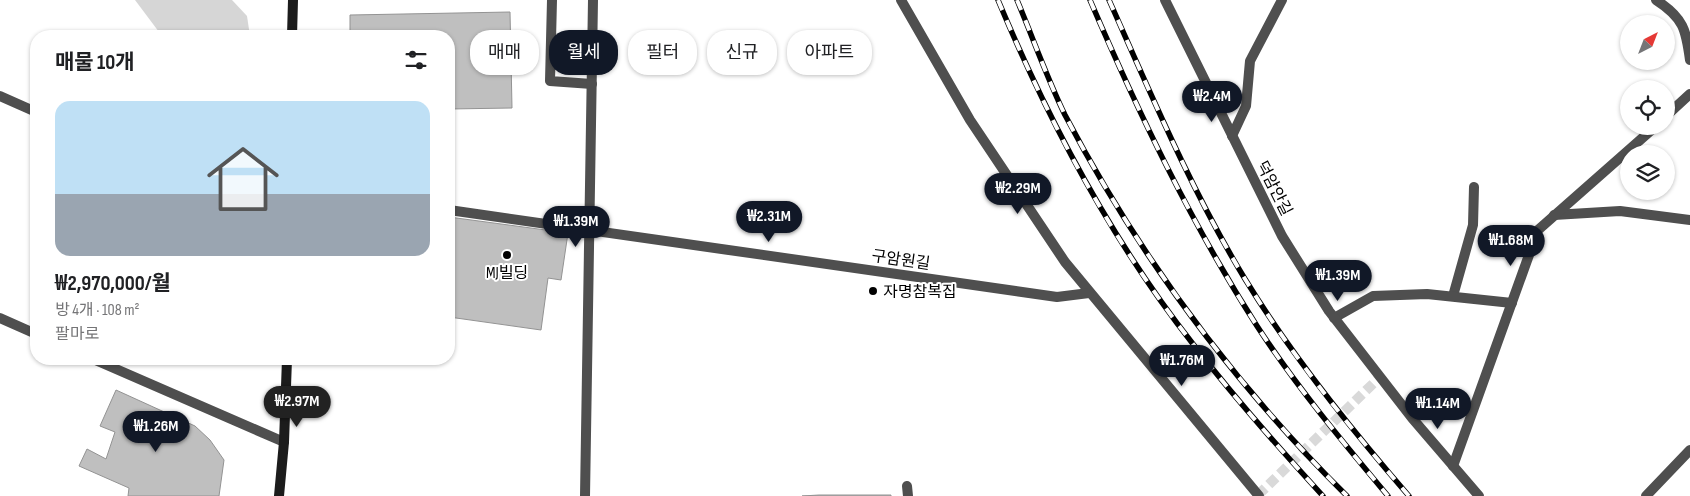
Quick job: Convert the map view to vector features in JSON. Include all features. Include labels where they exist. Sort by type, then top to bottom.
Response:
[{"type":"main road","points":[[292,0],[292,30]]},
{"type":"main road","points":[[279,496],[284,442],[286,365]]},
{"type":"street","points":[[552,0],[550,81],[592,84]]},
{"type":"street","points":[[585,496],[593,0]]},
{"type":"street","points":[[901,0],[970,120],[1065,262],[1258,496]]},
{"type":"street","name":"덕암안길","points":[[1165,0],[1282,236],[1334,318],[1453,466]]},
{"type":"street","points":[[1232,136],[1246,106],[1250,61],[1282,0]]},
{"type":"street","points":[[1656,0],[1669,8],[1686,30],[1690,60]]},
{"type":"street","points":[[1675,108],[1690,94]]},
{"type":"street","points":[[0,96],[30,109]]},
{"type":"street","points":[[1480,496],[1453,466],[1538,230],[1614,166],[1647,135]]},
{"type":"street","points":[[1453,296],[1473,225],[1474,187]]},
{"type":"street","name":"구암원길","points":[[455,211],[1057,297],[1089,293]]},
{"type":"street","points":[[1554,215],[1620,211],[1690,220]]},
{"type":"street","points":[[1334,318],[1373,296],[1427,294],[1512,303]]},
{"type":"street","points":[[0,318],[30,331]]},
{"type":"street","points":[[107,365],[284,442]]},
{"type":"street","points":[[1646,496],[1690,450]]},
{"type":"shaded area","points":[[135,0],[232,0],[247,16],[249,30],[158,30]]},
{"type":"building","points":[[510,12],[510,30],[470,30],[470,75],[511,75],[512,108],[455,109],[455,30],[350,30],[350,15]]},
{"type":"building","name":"MJ빌딩","points":[[455,218],[568,233],[561,280],[548,278],[541,330],[455,318]]},
{"type":"building","points":[[116,390],[195,426],[210,440],[224,460],[219,496],[128,496],[129,488],[79,466],[87,449],[106,459],[115,432],[100,426]]},
{"type":"building","points":[[891,495],[891,496],[802,496]]},
{"type":"tunnel","points":[[1258,495],[1380,377]]},
{"type":"railway","points":[[998,0],[1038,91],[1060,135],[1135,264],[1209,364],[1256,422],[1323,496]]},
{"type":"railway","points":[[1017,0],[1065,115],[1124,218],[1157,268],[1191,316],[1266,409],[1347,496]]},
{"type":"railway","points":[[1090,0],[1127,84],[1167,166],[1233,287],[1257,326],[1303,392],[1388,496]]},
{"type":"railway","points":[[1109,0],[1189,177],[1245,279],[1282,336],[1322,391],[1409,496]]},
{"type":"place","name":"MJ빌딩","points":[[507,255]]},
{"type":"place","name":"자명참복집","points":[[873,291]]}]
